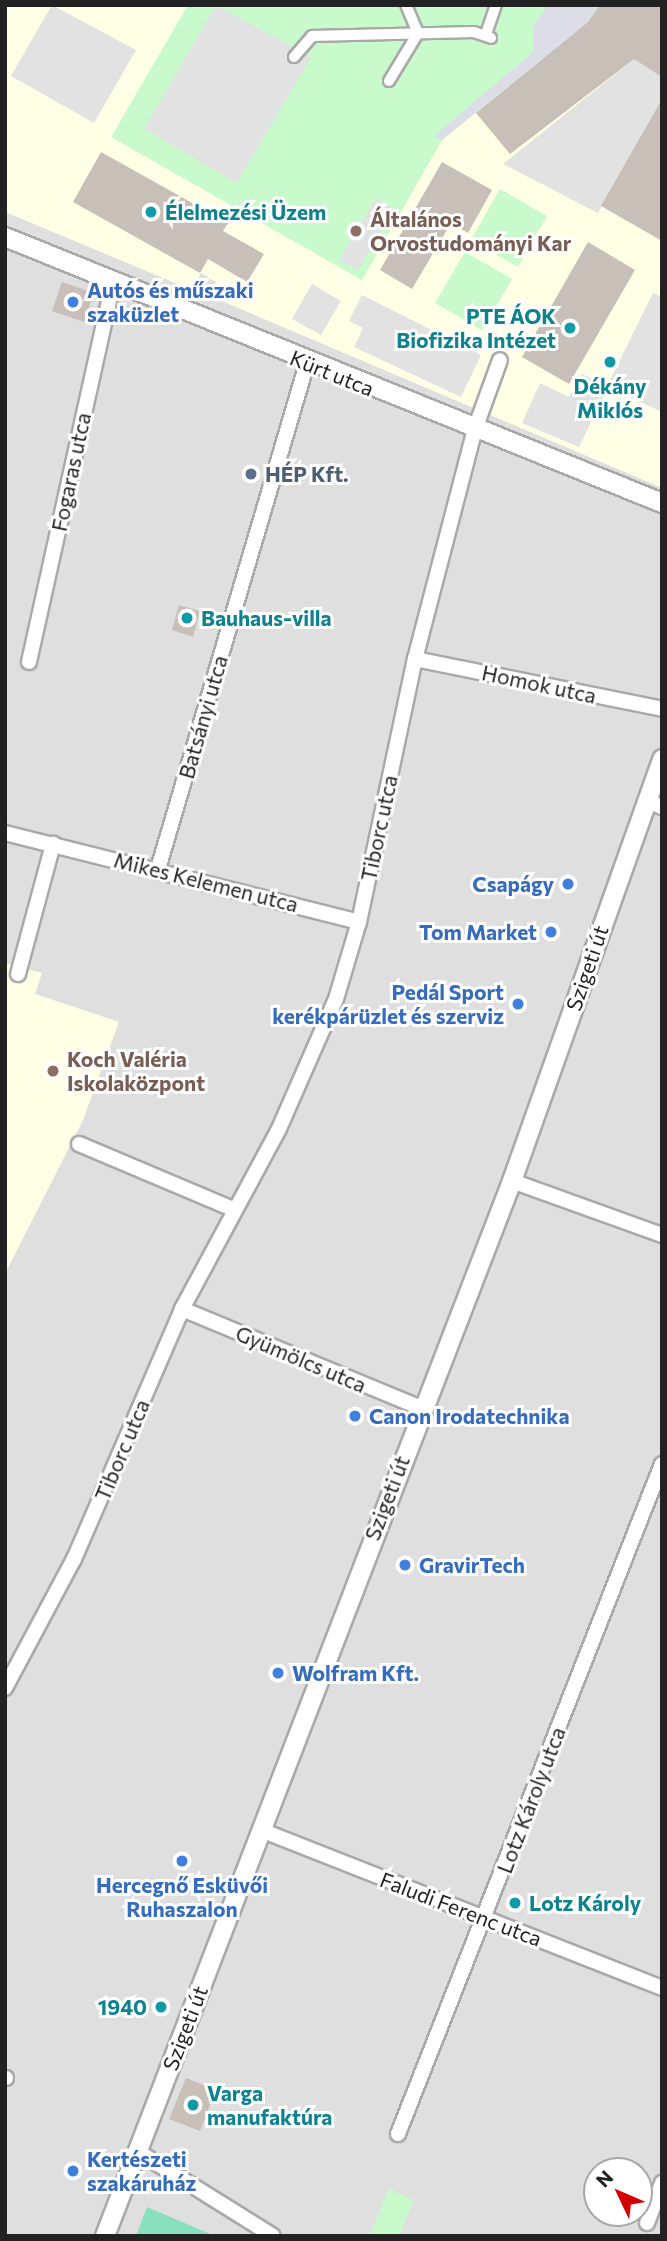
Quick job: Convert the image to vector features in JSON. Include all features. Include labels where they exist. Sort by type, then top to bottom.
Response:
[{"type":"street","points":[[294,57],[309,37],[394,33],[489,36],[496,5]]},
{"type":"street","points":[[406,6],[418,33]]},
{"type":"street","points":[[394,33],[406,6]]},
{"type":"street","points":[[389,81],[418,33]]},
{"type":"street","name":"Kürt utca","points":[[5,237],[307,363],[662,503]]},
{"type":"street","name":"Fogaras utca","points":[[29,662],[113,282]]},
{"type":"street","name":"Tiborc utca","points":[[5,1688],[74,1559],[182,1309],[278,1131],[336,999],[359,922],[415,659],[475,429],[500,360]]},
{"type":"street","name":"Batsányi utca","points":[[158,869],[307,363]]},
{"type":"street","name":"Homok utca","points":[[415,659],[662,709]]},
{"type":"street","name":"Szigeti út","points":[[105,2236],[421,1408],[512,1181],[654,803],[662,759]]},
{"type":"street","name":"Mikes Kelemen utca","points":[[5,833],[158,869],[359,922]]},
{"type":"street","points":[[18,974],[53,844]]},
{"type":"street","points":[[79,1144],[235,1210]]},
{"type":"street","points":[[512,1181],[662,1235]]},
{"type":"street","name":"Gyümölcs utca","points":[[182,1309],[421,1408]]},
{"type":"street","name":"Lotz Károly utca","points":[[398,2134],[662,1464]]},
{"type":"street","name":"Faludi Ferenc utca","points":[[261,1830],[662,1988]]},
{"type":"street","points":[[137,2151],[273,2236]]},
{"type":"street","points":[[653,2208],[662,2183]]},
{"type":"shaded area","points":[[5,5],[662,5],[662,2236],[5,2236]]},
{"type":"shaded area","name":"Általános Orvostudományi Kar","points":[[5,5],[662,5],[662,488],[210,296],[216,282],[201,273],[192,290],[5,212]]},
{"type":"shaded area","points":[[52,5],[136,50],[94,123],[11,76]]},
{"type":"shaded area","points":[[216,5],[311,57],[237,183],[144,129]]},
{"type":"shaded area","points":[[600,5],[588,22],[442,140],[434,136],[533,52],[533,26],[547,7]]},
{"type":"shaded area","points":[[634,59],[662,76],[662,99],[598,213],[503,164]]},
{"type":"shaded area","points":[[376,198],[393,208],[358,270],[339,260]]},
{"type":"shaded area","points":[[312,284],[341,301],[321,335],[292,319]]},
{"type":"shaded area","points":[[653,293],[662,297],[662,412],[608,387],[579,447],[522,423],[540,383],[569,397],[582,374],[607,386]]},
{"type":"shaded area","points":[[362,295],[481,355],[461,397],[354,347],[363,328],[349,321]]},
{"type":"shaded area","name":"Koch Valéria Iskolaközpont","points":[[5,963],[42,973],[35,994],[119,1022],[83,1120],[5,1274]]},
{"type":"green space","points":[[188,5],[600,5],[588,22],[442,140],[362,280],[111,137]]},
{"type":"green space","points":[[500,189],[547,216],[518,267],[471,240]]},
{"type":"green space","points":[[465,252],[512,279],[482,330],[435,303]]},
{"type":"green space","points":[[389,2189],[414,2200],[399,2236],[375,2236],[370,2234]]},
{"type":"green space","points":[[147,2207],[215,2236],[136,2236]]},
{"type":"building","points":[[600,5],[662,5],[662,77],[634,59],[510,154],[476,113],[588,22]]},
{"type":"building","points":[[662,99],[662,241],[601,206]]},
{"type":"building","name":"Élelmezési Üzem","points":[[101,152],[228,223],[223,231],[264,254],[247,282],[208,259],[200,273],[73,202]]},
{"type":"building","points":[[442,162],[492,190],[468,233],[451,223],[412,289],[380,270]]},
{"type":"building","name":"PTE ÁOK Biofizika Intézet","points":[[588,242],[635,270],[569,384],[522,357]]},
{"type":"building","name":"Autós és műszaki szaküzlet","points":[[62,282],[94,293],[84,322],[52,311]]},
{"type":"building","name":"Bauhaus-villa","points":[[179,605],[200,611],[193,637],[172,630]]},
{"type":"building","name":"Varga manufaktúra","points":[[186,2078],[216,2090],[200,2131],[169,2119]]},
{"type":"place","name":"Élelmezési Üzem","points":[[151,212]]},
{"type":"place","name":"Általános Orvostudományi Kar","points":[[356,231]]},
{"type":"place","name":"Autós és műszaki szaküzlet","points":[[73,302]]},
{"type":"place","name":"PTE ÁOK Biofizika Intézet","points":[[570,328]]},
{"type":"place","name":"Dékány Miklós","points":[[610,362]]},
{"type":"place","name":"HÉP Kft.","points":[[251,474]]},
{"type":"place","name":"Bauhaus-villa","points":[[187,618]]},
{"type":"place","name":"Csapágy","points":[[568,884]]},
{"type":"place","name":"Tom Market","points":[[551,932]]},
{"type":"place","name":"Pedál Sport kerékpárüzlet és szerviz","points":[[518,1004]]},
{"type":"place","name":"Koch Valéria Iskolaközpont","points":[[53,1071]]},
{"type":"place","name":"Canon Irodatechnika","points":[[355,1416]]},
{"type":"place","name":"GravirTech","points":[[405,1565]]},
{"type":"place","name":"Wolfram Kft.","points":[[278,1673]]},
{"type":"place","name":"Hercegnő Esküvői Ruhaszalon","points":[[182,1861]]},
{"type":"place","name":"Lotz Károly","points":[[515,1903]]},
{"type":"place","name":"1940","points":[[161,2007]]},
{"type":"place","name":"Varga manufaktúra","points":[[193,2105]]},
{"type":"place","name":"Kertészeti szakáruház","points":[[73,2171]]}]
